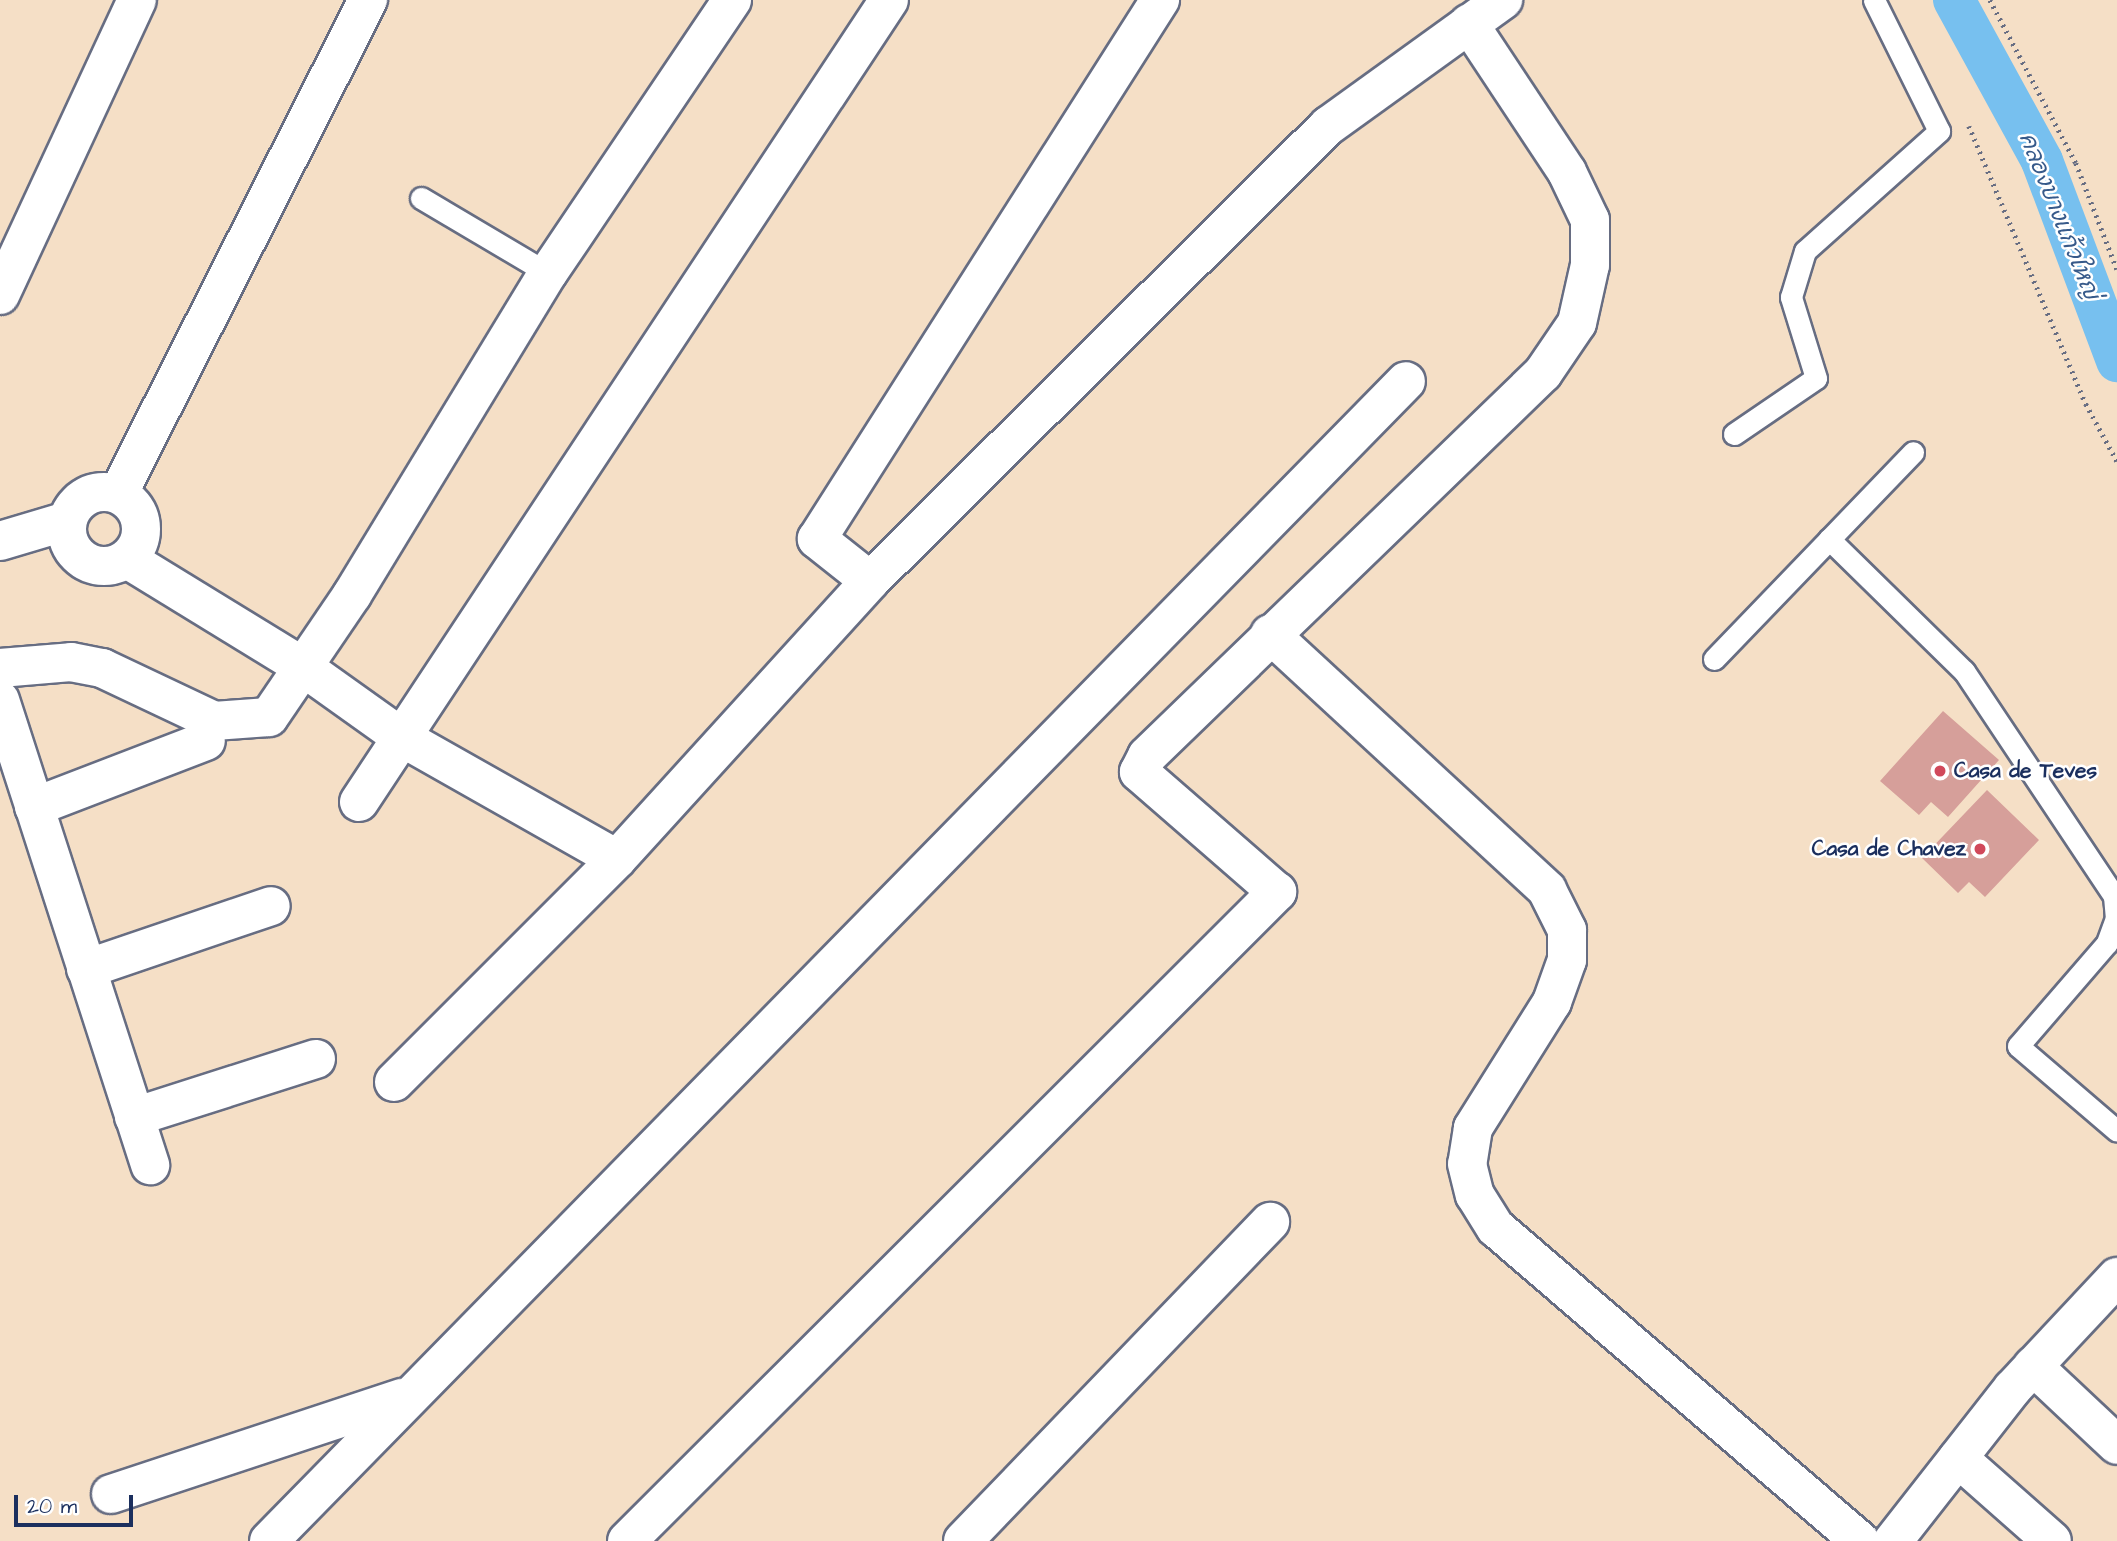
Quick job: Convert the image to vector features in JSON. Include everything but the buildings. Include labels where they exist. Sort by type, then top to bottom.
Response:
[{"type":"street","points":[[0,295],[137,0]]},
{"type":"street","points":[[118,494],[368,0]]},
{"type":"street","points":[[0,668],[31,661],[102,668],[214,721],[268,717],[303,667],[548,273],[732,0]]},
{"type":"street","points":[[359,802],[889,0]]},
{"type":"street","points":[[870,581],[817,539],[1160,0]]},
{"type":"street","points":[[394,1082],[617,859],[870,581],[1328,126],[1503,0]]},
{"type":"street","points":[[627,1541],[1277,892],[1139,772],[1147,756],[1543,373],[1577,323],[1590,265],[1590,220],[1567,172],[1469,24]]},
{"type":"street","points":[[269,1541],[407,1396],[1406,381]]},
{"type":"street","points":[[0,541],[67,521],[92,493],[118,494],[140,518],[140,541],[127,559],[102,567],[79,557],[67,521]]},
{"type":"street","points":[[127,559],[303,667],[401,737],[617,859]]},
{"type":"street","points":[[1270,635],[1547,890],[1567,930],[1567,960],[1552,1002],[1473,1128],[1467,1164],[1475,1195],[1496,1228],[1860,1541]]},
{"type":"street","points":[[0,700],[149,1165]]},
{"type":"street","points":[[34,807],[206,741]]},
{"type":"street","points":[[86,969],[271,906]]},
{"type":"street","points":[[134,1117],[316,1059]]},
{"type":"street","points":[[963,1541],[1270,1222]]},
{"type":"street","points":[[1893,1541],[2033,1366],[2117,1276]]},
{"type":"street","points":[[2033,1366],[2117,1445]]},
{"type":"street","points":[[111,1494],[407,1396]]},
{"type":"street","points":[[1958,1458],[2052,1541]]},
{"type":"lane","points":[[1734,434],[1816,378],[1791,297],[1805,251],[1939,131],[1874,0]]},
{"type":"lane","points":[[421,198],[548,273]]},
{"type":"lane","points":[[1714,659],[1913,452]]},
{"type":"lane","points":[[1829,539],[1964,671],[2114,896],[2116,918],[2106,943],[2018,1046],[2117,1130]]},
{"type":"path","points":[[1990,0],[2076,163],[2117,269]]},
{"type":"path","points":[[1967,122],[2086,404],[2117,461]]},
{"type":"waterway","name":"คลองบางแก้วใหญ่","points":[[1954,0],[2042,161],[2117,361]]},
{"type":"place","name":"Casa de Teves","points":[[1940,771]]},
{"type":"place","name":"Casa de Chavez","points":[[1980,849]]}]
